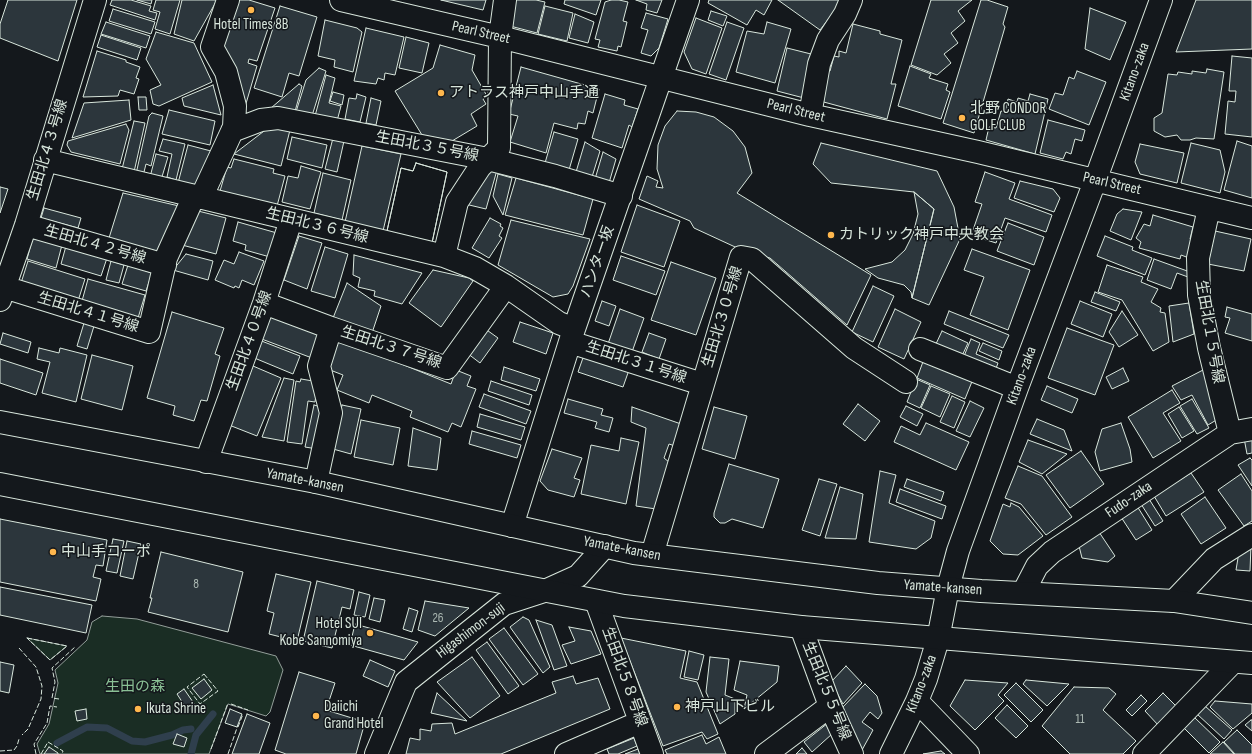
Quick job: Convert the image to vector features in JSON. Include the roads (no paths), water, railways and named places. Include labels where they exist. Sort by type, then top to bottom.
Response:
[{"type":"street","name":"生田北４３号線","points":[[2,294],[26,224],[95,0]]},
{"type":"street","name":"生田北４１号線","points":[[2,294],[149,332],[166,258],[234,127],[235,106],[226,72],[212,47],[228,0]]},
{"type":"street","name":"Pearl Street","points":[[341,0],[500,37],[810,115],[978,152],[1252,218]]},
{"type":"street","points":[[444,256],[457,202],[480,167],[499,148],[500,37],[505,0]]},
{"type":"street","name":"ハンター坂","points":[[512,526],[572,336],[688,0]]},
{"type":"street","points":[[810,115],[819,64],[828,40],[845,14],[851,0]]},
{"type":"street","name":"Kitano-zaka","points":[[891,754],[926,679],[938,638],[948,588],[958,551],[1017,388],[1162,0]]},
{"type":"street","name":"生田北３５号線","points":[[232,131],[261,120],[278,118],[488,159],[555,176],[620,196]]},
{"type":"street","name":"生田北３６号線","points":[[45,160],[444,256],[475,268],[506,286],[559,323],[572,336]]},
{"type":"street","name":"生田北１５号線","points":[[1209,208],[1198,258],[1199,295],[1209,348],[1230,433]]},
{"type":"street","name":"生田北４０号線","points":[[206,462],[264,303],[292,220]]},
{"type":"street","name":"生田北４２号線","points":[[26,224],[165,265]]},
{"type":"street","name":"生田北３０号線","points":[[652,555],[741,257],[752,258],[854,348],[906,382]]},
{"type":"street","name":"生田北３７号線","points":[[264,303],[330,328],[447,368],[506,286]]},
{"type":"street","points":[[316,482],[332,413],[319,366],[330,328]]},
{"type":"street","name":"生田北３１号線","points":[[572,336],[702,384]]},
{"type":"street","points":[[920,349],[1017,388]]},
{"type":"street","name":"Yamate-kansen","points":[[0,422],[316,482],[604,546],[652,555],[878,583],[1022,593],[1174,601],[1252,613]]},
{"type":"street","name":"Fudo-zaka","points":[[1022,593],[1037,566],[1052,552],[1230,433],[1252,429]]},
{"type":"street","points":[[0,484],[624,606],[800,627],[1243,663]]},
{"type":"street","points":[[1174,601],[1214,559],[1252,535]]},
{"type":"street","name":"Higashimon-suji","points":[[376,754],[406,682],[504,604],[547,590],[578,576],[604,546]]},
{"type":"street","name":"生田北５８号線","points":[[596,601],[652,754]]},
{"type":"street","name":"生田北５５号線","points":[[800,627],[830,706],[852,754]]},
{"type":"street","points":[[1144,754],[1243,663]]},
{"type":"street","points":[[917,701],[968,754]]},
{"type":"street","points":[[766,754],[830,706]]},
{"type":"street","points":[[566,754],[640,722]]},
{"type":"waterway","points":[[191,754],[196,735],[213,714]]},
{"type":"waterway","points":[[57,743],[87,727],[107,728],[132,741],[145,742],[172,735],[183,730],[191,729]]},
{"type":"place","name":"Hotel Times 8B","points":[[251,10]]},
{"type":"place","name":"アトラス神戸中山手通","points":[[441,93]]},
{"type":"place","name":"北野 CONDOR GOLF CLUB","points":[[962,118]]},
{"type":"place","name":"カトリック神戸中央教会","points":[[831,235]]},
{"type":"place","name":"中山手コーポ","points":[[53,552]]},
{"type":"place","name":"Hotel SUI Kobe Sannomiya","points":[[370,633]]},
{"type":"place","name":"神戸山下ビル","points":[[677,707]]},
{"type":"place","name":"Ikuta Shrine","points":[[138,709]]},
{"type":"place","name":"Daiichi Grand Hotel","points":[[316,716]]},
{"type":"park label","name":"生田の森","points":[[135,687]]}]
